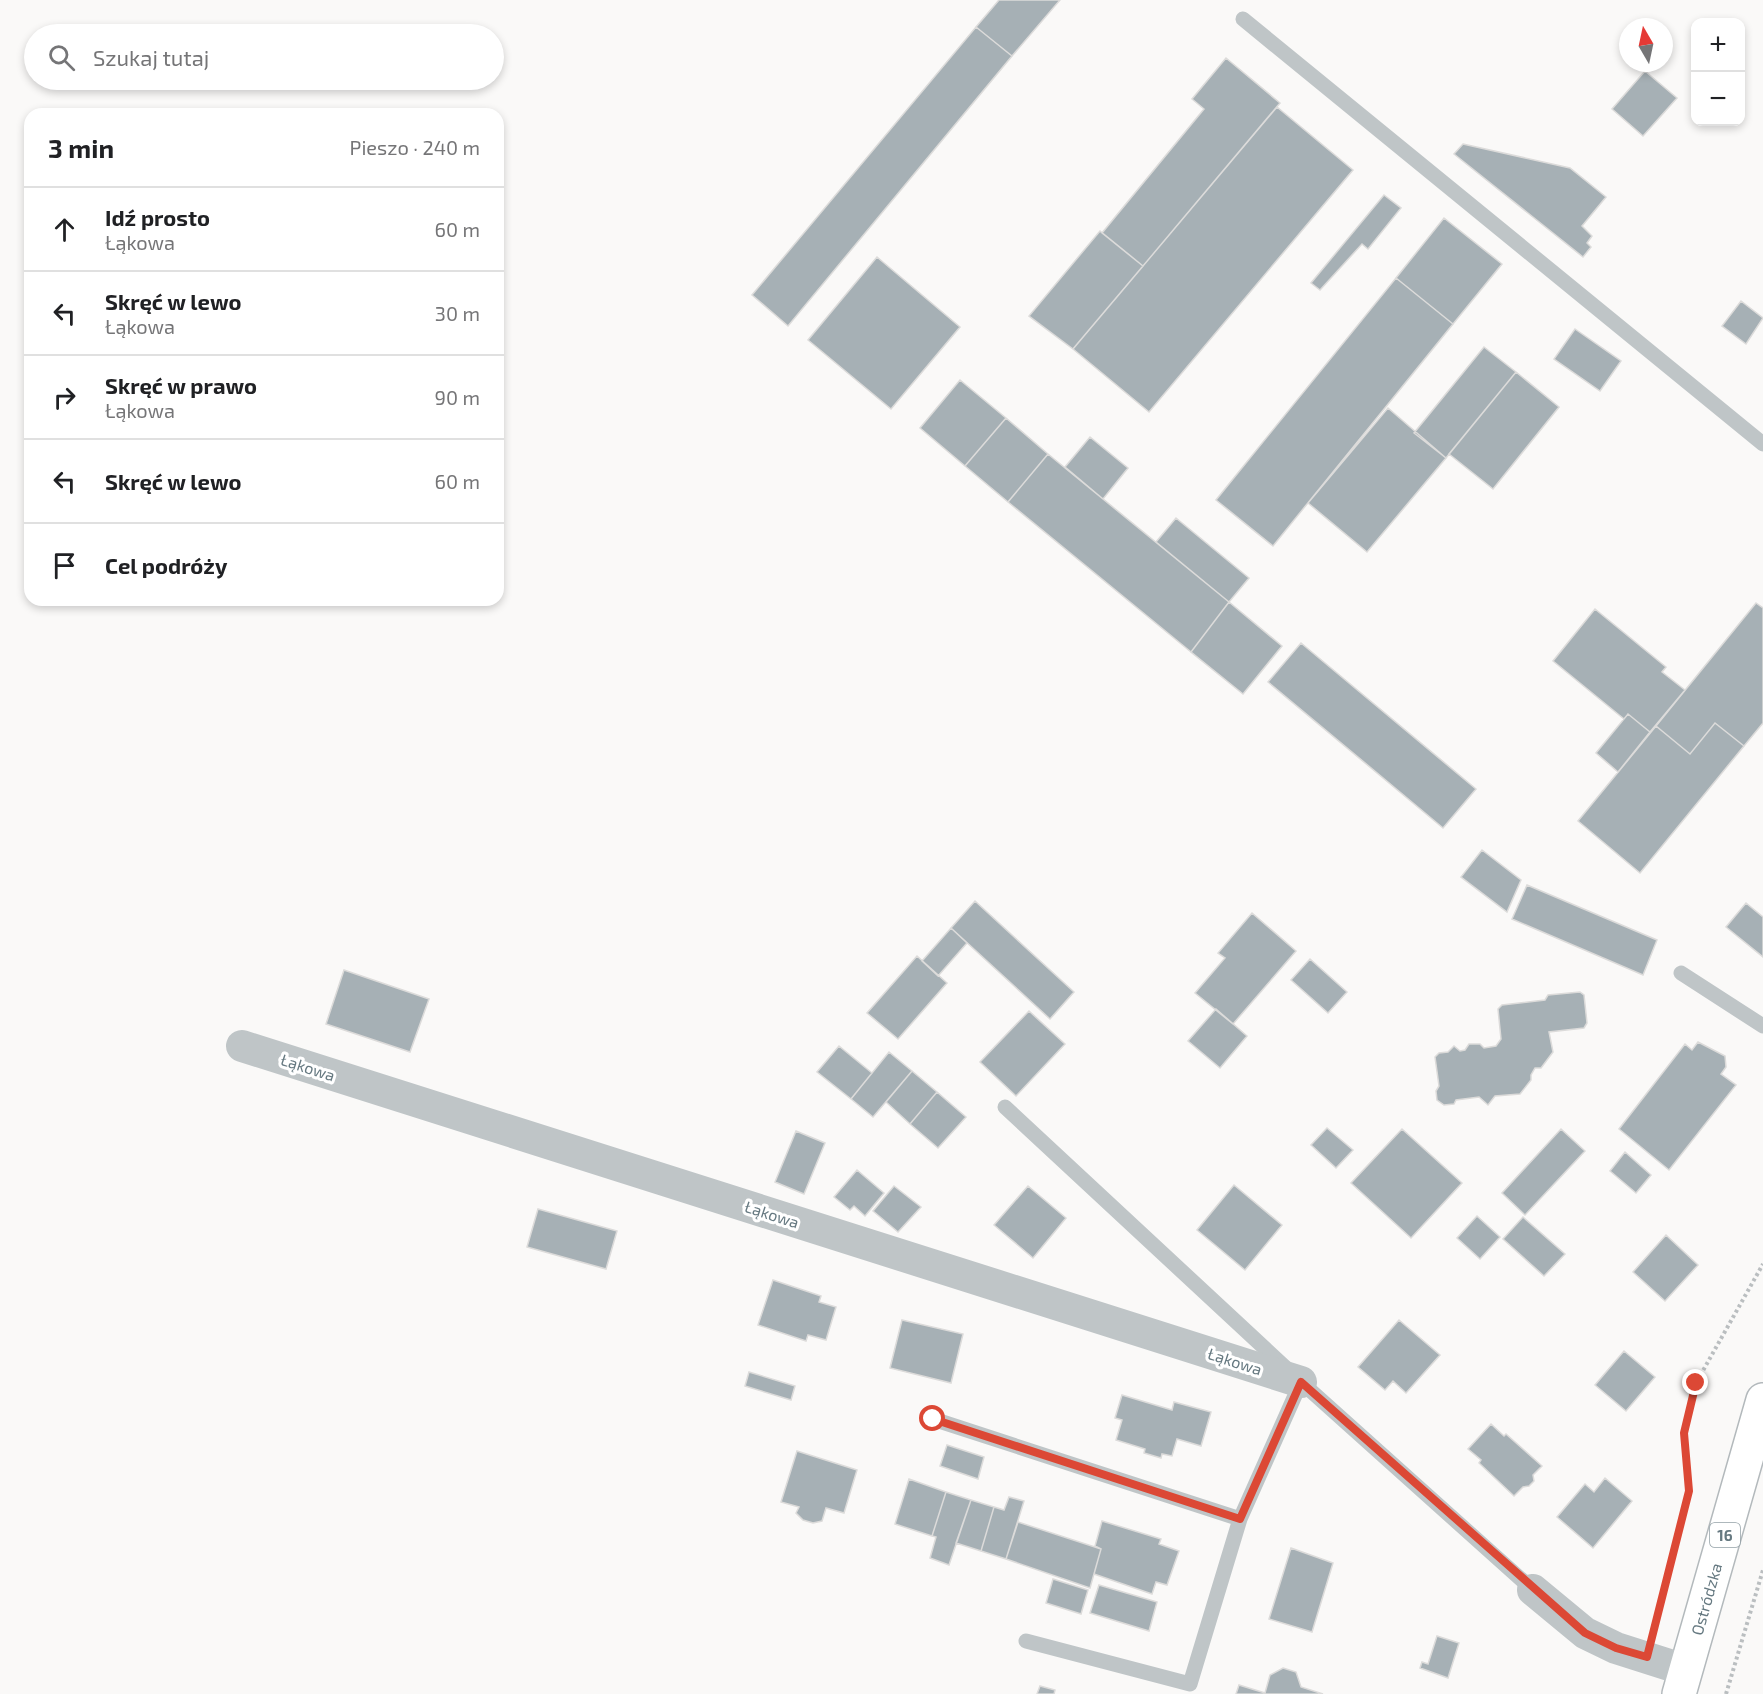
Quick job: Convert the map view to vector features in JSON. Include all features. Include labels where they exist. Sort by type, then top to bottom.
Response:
[{"type":"main road","name":"Ostródzka","points":[[1682,1682],[1763,1400]]},
{"type":"street","name":"Łąkowa","points":[[242,1046],[1301,1382]]},
{"type":"street","name":"Łąkowa","points":[[1533,1590],[1585,1633],[1616,1648],[1647,1657],[1682,1682]]},
{"type":"lane","points":[[1243,19],[1763,444]]},
{"type":"lane","points":[[1681,973],[1763,1026]]},
{"type":"lane","name":"Łąkowa","points":[[1005,1107],[1301,1382],[1533,1590]]},
{"type":"lane","points":[[1026,1641],[1190,1684],[1240,1519],[1301,1382]]},
{"type":"lane","points":[[933,1419],[1240,1519]]},
{"type":"path","points":[[1647,1657],[1689,1491],[1684,1433],[1696,1383],[1763,1264]]},
{"type":"path","points":[[1726,1694],[1763,1570]]},
{"type":"building","points":[[999,0],[1060,0],[1012,56],[976,27]]},
{"type":"building","points":[[976,27],[1012,56],[788,326],[752,295]]},
{"type":"building","points":[[1226,58],[1280,103],[1143,266],[1102,233],[1204,109],[1192,99]]},
{"type":"building","points":[[1644,72],[1677,98],[1643,136],[1612,109]]},
{"type":"building","points":[[1277,107],[1353,170],[1149,412],[1073,349]]},
{"type":"building","points":[[1463,144],[1570,168],[1606,197],[1582,226],[1592,236],[1587,243],[1591,247],[1583,257],[1454,154]]},
{"type":"building","points":[[1384,195],[1401,208],[1368,249],[1362,244],[1320,290],[1311,283]]},
{"type":"building","points":[[1444,218],[1502,264],[1453,324],[1396,278]]},
{"type":"building","points":[[1100,231],[1143,266],[1073,349],[1029,316]]},
{"type":"building","points":[[877,257],[960,327],[891,409],[808,340]]},
{"type":"building","points":[[1396,278],[1453,324],[1273,546],[1216,500]]},
{"type":"building","points":[[1741,301],[1763,318],[1746,344],[1722,326]]},
{"type":"building","points":[[1575,329],[1621,361],[1600,391],[1554,359]]},
{"type":"building","points":[[1484,347],[1516,372],[1446,458],[1414,433]]},
{"type":"building","points":[[1516,372],[1559,407],[1493,489],[1449,454]]},
{"type":"building","points":[[960,380],[1006,418],[965,466],[920,428]]},
{"type":"building","points":[[1388,408],[1446,458],[1367,552],[1308,503]]},
{"type":"building","points":[[1006,418],[1048,454],[1008,502],[965,466]]},
{"type":"building","points":[[1090,437],[1128,468],[1103,499],[1065,467]]},
{"type":"building","points":[[1048,454],[1229,602],[1191,652],[1008,502]]},
{"type":"building","points":[[1176,518],[1249,578],[1229,602],[1156,542]]},
{"type":"building","points":[[1229,602],[1282,646],[1243,694],[1191,652]]},
{"type":"building","points":[[1756,603],[1763,608],[1763,723],[1744,746],[1715,723],[1690,754],[1656,726]]},
{"type":"building","points":[[1595,609],[1666,667],[1662,672],[1685,690],[1650,732],[1628,714],[1624,719],[1553,661]]},
{"type":"building","points":[[1301,643],[1476,789],[1443,828],[1268,682]]},
{"type":"building","points":[[1628,714],[1650,732],[1618,772],[1596,753]]},
{"type":"building","points":[[1715,723],[1744,746],[1640,873],[1578,821],[1656,726],[1690,754]]},
{"type":"building","points":[[1482,850],[1521,880],[1507,912],[1461,877]]},
{"type":"building","points":[[1527,885],[1657,940],[1643,975],[1512,919]]},
{"type":"building","points":[[975,901],[1074,992],[1050,1019],[951,928]]},
{"type":"building","points":[[1746,903],[1763,917],[1763,957],[1726,927]]},
{"type":"building","points":[[1252,913],[1296,951],[1233,1024],[1195,993],[1225,958],[1218,953]]},
{"type":"building","points":[[951,928],[967,943],[938,976],[922,961]]},
{"type":"building","points":[[917,956],[947,983],[898,1039],[867,1013]]},
{"type":"building","points":[[1310,959],[1347,992],[1328,1013],[1291,980]]},
{"type":"building","points":[[344,970],[429,999],[410,1052],[326,1024]]},
{"type":"building","points":[[1580,992],[1584,995],[1587,1023],[1584,1028],[1549,1032],[1553,1052],[1541,1068],[1535,1068],[1531,1080],[1520,1094],[1495,1096],[1488,1105],[1479,1097],[1456,1100],[1454,1104],[1444,1105],[1437,1100],[1436,1091],[1439,1086],[1435,1057],[1439,1053],[1448,1052],[1454,1046],[1460,1051],[1465,1050],[1469,1044],[1480,1044],[1484,1048],[1496,1046],[1501,1039],[1498,1009],[1502,1005],[1545,1000],[1548,995]]},
{"type":"building","points":[[1216,1009],[1247,1036],[1220,1068],[1188,1041]]},
{"type":"building","points":[[1029,1011],[1065,1044],[1016,1096],[980,1062]]},
{"type":"building","points":[[1698,1042],[1725,1056],[1726,1067],[1721,1074],[1736,1085],[1669,1170],[1619,1129],[1685,1044],[1692,1050]]},
{"type":"building","points":[[839,1046],[872,1073],[851,1099],[817,1072]]},
{"type":"building","points":[[889,1052],[912,1071],[873,1117],[851,1099]]},
{"type":"building","points":[[912,1071],[937,1092],[910,1124],[886,1102]]},
{"type":"building","points":[[937,1092],[966,1117],[938,1148],[910,1124]]},
{"type":"building","points":[[1327,1128],[1353,1150],[1336,1168],[1311,1145]]},
{"type":"building","points":[[1402,1129],[1462,1183],[1411,1238],[1351,1183]]},
{"type":"building","points":[[1561,1129],[1585,1151],[1525,1215],[1502,1193]]},
{"type":"building","points":[[796,1131],[825,1143],[804,1194],[775,1182]]},
{"type":"building","points":[[1625,1152],[1651,1175],[1636,1193],[1610,1171]]},
{"type":"building","points":[[857,1170],[884,1193],[865,1216],[854,1206],[850,1210],[834,1197]]},
{"type":"building","points":[[1234,1185],[1282,1225],[1245,1270],[1197,1230]]},
{"type":"building","points":[[894,1186],[921,1207],[898,1232],[873,1211]]},
{"type":"building","points":[[1028,1186],[1066,1218],[1033,1258],[994,1225]]},
{"type":"building","points":[[538,1209],[617,1231],[606,1269],[527,1247]]},
{"type":"building","points":[[1477,1216],[1500,1237],[1480,1259],[1457,1238]]},
{"type":"building","points":[[1523,1217],[1565,1254],[1544,1276],[1503,1239]]},
{"type":"building","points":[[1666,1235],[1698,1265],[1665,1301],[1633,1272]]},
{"type":"building","points":[[773,1280],[821,1296],[819,1302],[836,1307],[826,1340],[808,1335],[806,1341],[758,1325]]},
{"type":"building","points":[[902,1320],[963,1334],[951,1383],[890,1368]]},
{"type":"building","points":[[1399,1320],[1440,1355],[1406,1393],[1393,1381],[1385,1390],[1358,1367]]},
{"type":"building","points":[[1624,1351],[1655,1377],[1626,1411],[1595,1385]]},
{"type":"building","points":[[749,1372],[795,1386],[791,1400],[745,1386]]},
{"type":"building","points":[[1122,1395],[1172,1410],[1174,1402],[1211,1412],[1201,1446],[1177,1439],[1172,1456],[1162,1454],[1161,1458],[1144,1453],[1145,1449],[1116,1440],[1122,1420],[1115,1418]]},
{"type":"building","points":[[1491,1424],[1504,1436],[1506,1434],[1542,1466],[1533,1475],[1534,1481],[1514,1496],[1479,1463],[1481,1460],[1468,1449]]},
{"type":"building","points":[[947,1445],[984,1457],[978,1479],[940,1466]]},
{"type":"building","points":[[797,1451],[857,1470],[844,1513],[826,1508],[822,1521],[813,1523],[803,1520],[796,1513],[799,1507],[781,1502]]},
{"type":"building","points":[[1605,1478],[1632,1501],[1593,1548],[1557,1517],[1585,1484],[1594,1492]]},
{"type":"building","points":[[909,1479],[946,1492],[932,1536],[895,1524]]},
{"type":"building","points":[[946,1492],[971,1500],[949,1565],[930,1558],[936,1537],[932,1536]]},
{"type":"building","points":[[1009,1497],[1024,1501],[1006,1559],[981,1551],[994,1507],[1004,1510]]},
{"type":"building","points":[[971,1500],[994,1507],[981,1551],[956,1543]]},
{"type":"building","points":[[1102,1521],[1161,1539],[1159,1544],[1179,1551],[1167,1585],[1156,1582],[1152,1594],[1094,1574],[1101,1549],[1095,1546]]},
{"type":"building","points":[[1018,1522],[1101,1549],[1090,1588],[1006,1559]]},
{"type":"building","points":[[1291,1548],[1333,1563],[1312,1632],[1269,1619]]},
{"type":"building","points":[[1053,1579],[1088,1590],[1081,1614],[1046,1603]]},
{"type":"building","points":[[1099,1585],[1157,1602],[1149,1631],[1090,1613]]},
{"type":"building","points":[[1437,1636],[1459,1643],[1448,1678],[1420,1668],[1422,1662],[1428,1664]]},
{"type":"building","points":[[1283,1668],[1296,1672],[1301,1687],[1323,1694],[1236,1694],[1239,1685],[1265,1693],[1270,1675]]},
{"type":"building","points":[[1040,1686],[1055,1690],[1054,1694],[1037,1694]]},
{"type":"route","points":[[933,1419],[1240,1519],[1301,1382],[1533,1590],[1585,1633],[1616,1648],[1647,1657],[1689,1491],[1684,1433],[1696,1383]]}]
